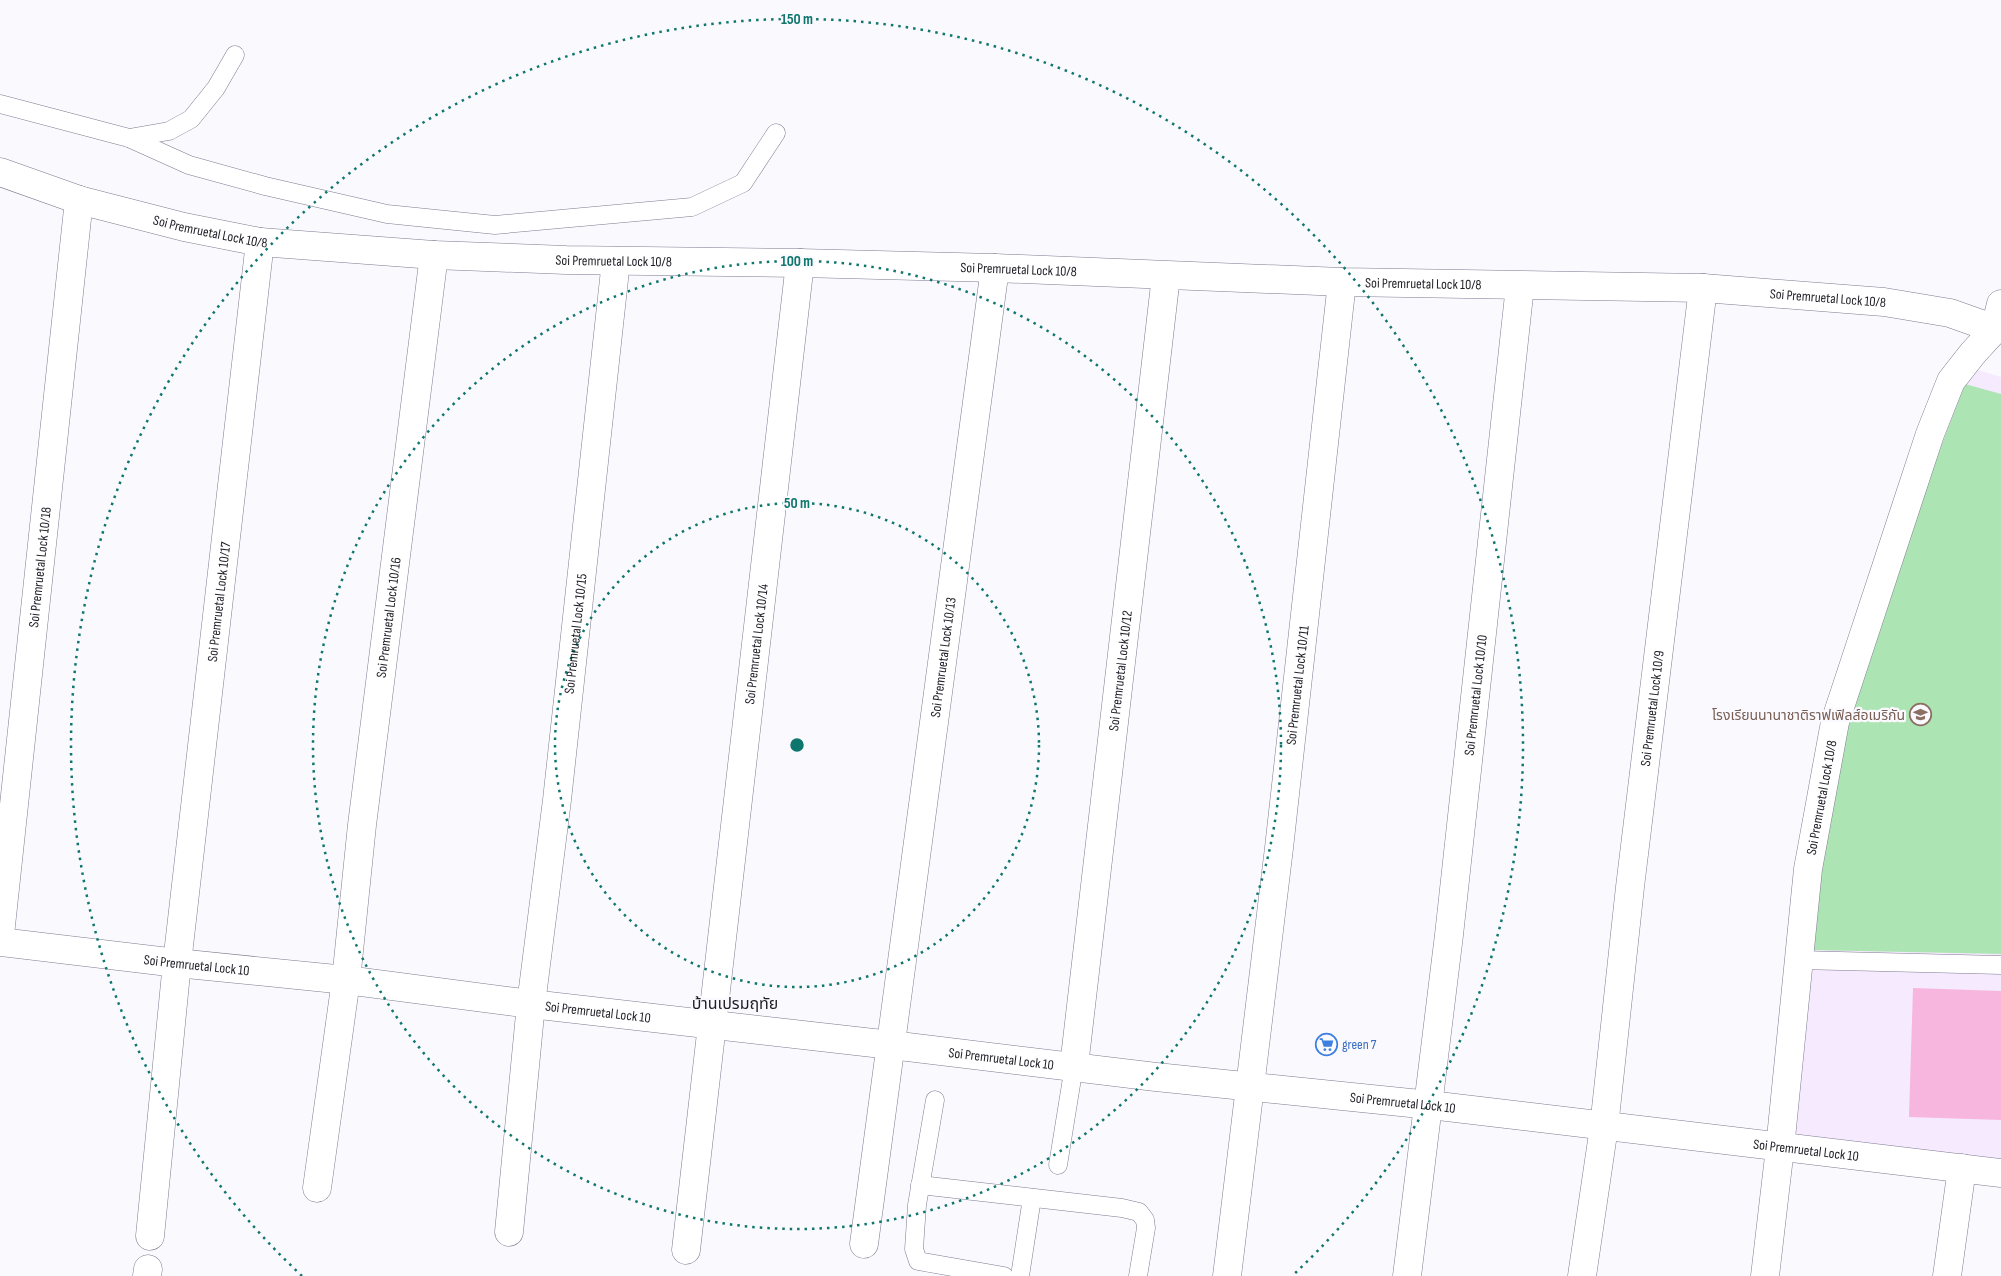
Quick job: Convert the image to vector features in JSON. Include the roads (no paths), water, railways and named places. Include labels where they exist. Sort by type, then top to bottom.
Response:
[{"type":"street","name":"Soi Premruetal Lock 10/8","points":[[0,172],[79,200],[184,227],[260,242],[434,255],[616,261],[995,268],[1342,282],[1703,288],[1884,302],[1950,313],[1998,316]]},
{"type":"street","name":"Soi Premruetal Lock 10/18","points":[[0,935],[79,200]]},
{"type":"street","name":"Soi Premruetal Lock 10/17","points":[[150,1236],[177,963],[260,242]]},
{"type":"street","name":"Soi Premruetal Lock 10/16","points":[[317,1188],[346,980],[362,825],[434,255]]},
{"type":"street","name":"Soi Premruetal Lock 10/15","points":[[509,1232],[531,1004],[557,800],[616,261]]},
{"type":"street","name":"Soi Premruetal Lock 10/14","points":[[686,1250],[800,263]]},
{"type":"street","name":"Soi Premruetal Lock 10/13","points":[[864,1244],[995,268]]},
{"type":"street","name":"Soi Premruetal Lock 10/12","points":[[1074,1066],[1166,276]]},
{"type":"street","name":"Soi Premruetal Lock 10/11","points":[[1227,1276],[1342,282]]},
{"type":"street","name":"Soi Premruetal Lock 10/10","points":[[1407,1276],[1430,1105],[1520,286]]},
{"type":"street","name":"Soi Premruetal Lock 10/9","points":[[1582,1276],[1604,1127],[1633,867],[1703,288]]},
{"type":"street","name":"Soi Premruetal Lock 10/8","points":[[1765,1276],[1808,869],[1835,722],[1930,434],[1951,381],[1998,316]]},
{"type":"street","name":"Soi Premruetal Lock 10","points":[[0,942],[177,963],[346,980],[531,1004],[1250,1088],[1430,1105],[2001,1173]]},
{"type":"street","points":[[1947,1276],[1962,1168]]},
{"type":"lane","points":[[129,138],[168,131],[190,119],[216,88],[235,55]]},
{"type":"lane","points":[[0,104],[129,138],[189,165],[265,186],[387,214],[496,225],[692,206],[743,183],[776,133]]},
{"type":"lane","points":[[1799,960],[2001,965]]},
{"type":"lane","points":[[1058,1165],[1074,1066]]},
{"type":"lane","points":[[935,1100],[917,1205],[914,1249],[917,1259],[1004,1276]]},
{"type":"lane","points":[[920,1185],[1122,1208],[1140,1212],[1145,1220],[1146,1228],[1138,1276]]},
{"type":"lane","points":[[1020,1276],[1032,1198]]},
{"type":"place","name":"โรงเรียนนานาชาติราฟเฟิลส์อเมริกัน","points":[[1921,715]]},
{"type":"place","name":"green 7","points":[[1326,1044]]},
{"type":"district","name":"บ้านเปรมฤทัย","points":[[735,1003]]}]
